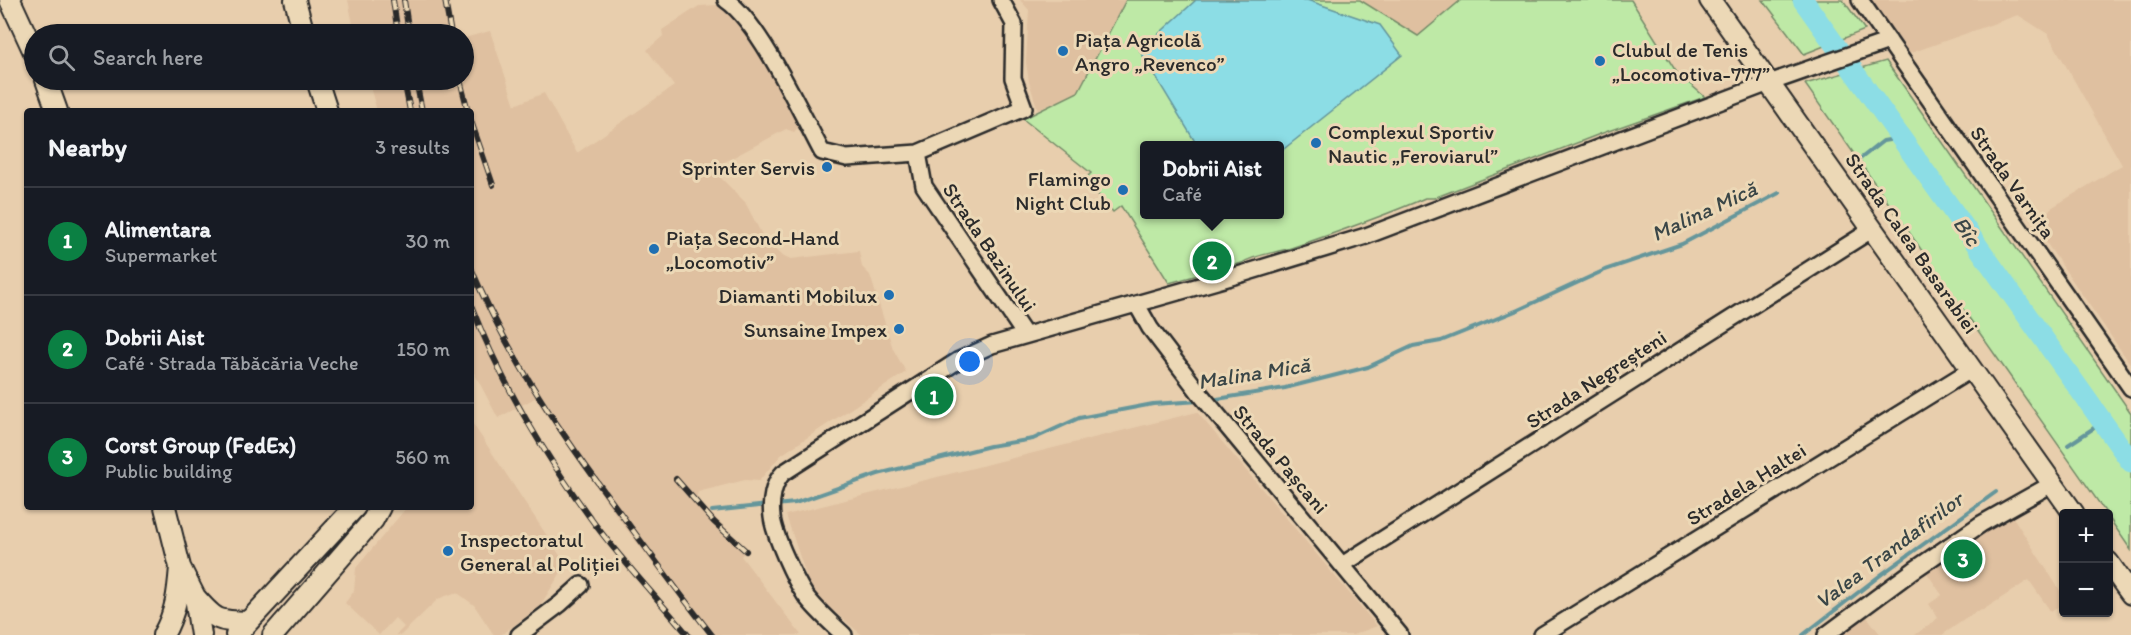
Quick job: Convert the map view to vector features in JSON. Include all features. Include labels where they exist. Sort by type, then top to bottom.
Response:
[{"type":"main road","points":[[10,0],[24,30]]},
{"type":"main road","points":[[295,0],[301,24]]},
{"type":"main road","name":"Strada Calea Basarabiei","points":[[1710,0],[2071,509]]},
{"type":"main road","points":[[50,90],[56,108]]},
{"type":"main road","points":[[320,90],[326,108]]},
{"type":"main road","points":[[166,510],[180,567],[195,597],[211,616],[242,629],[352,510]]},
{"type":"main road","points":[[273,635],[373,520],[378,510]]},
{"type":"main road","points":[[2110,563],[2131,594]]},
{"type":"main road","points":[[163,635],[173,615],[180,567]]},
{"type":"main road","points":[[195,597],[201,635]]},
{"type":"street","points":[[726,0],[746,19],[769,54],[822,152],[847,158],[918,153],[1024,108],[1013,78],[1014,24],[1001,0]]},
{"type":"street","name":"Strada Varnița","points":[[1860,0],[1884,43],[2131,388]]},
{"type":"street","points":[[844,635],[812,603],[801,588],[775,529],[772,510],[775,489],[783,473],[958,360],[1025,334],[1137,305],[1366,236],[1770,83],[1884,43]]},
{"type":"street","name":"Strada Bazinului","points":[[918,153],[924,186],[1025,334]]},
{"type":"street","name":"Strada Negreșteni","points":[[1342,565],[1873,229]]},
{"type":"street","name":"Strada Pașcani","points":[[1137,305],[1150,328],[1205,400],[1400,635]]},
{"type":"street","name":"Stradela Haltei","points":[[1542,635],[1972,369]]},
{"type":"street","points":[[1826,635],[1981,524],[2052,484]]},
{"type":"street","points":[[519,635],[581,585]]},
{"type":"shaded area","points":[[348,0],[447,0],[453,24],[353,24]]},
{"type":"shaded area","name":"Piața Agricolă Angro „Revenco”","points":[[1020,0],[1126,0],[1078,92],[1038,110],[1029,82],[1026,62],[1029,10]]},
{"type":"shaded area","points":[[1360,0],[1461,0],[1418,36]]},
{"type":"shaded area","points":[[1869,0],[2131,0],[2131,365],[2036,228],[2051,208],[2122,165],[2048,34],[2018,15],[1908,54]]},
{"type":"shaded area","name":"Piața Second-Hand „Locomotiv”","points":[[717,5],[726,10],[754,44],[800,121],[800,125],[794,132],[786,129],[719,165],[715,172],[745,202],[763,237],[784,256],[791,259],[859,251],[862,267],[870,275],[893,349],[906,372],[781,455],[759,481],[745,480],[698,492],[696,499],[747,549],[741,556],[801,635],[710,635],[619,519],[535,398],[498,418],[474,373],[474,108],[376,108],[371,90],[474,90],[474,35],[490,31],[515,105],[544,93],[577,153],[674,86],[647,50],[663,36],[662,30],[699,6]]},
{"type":"shaded area","points":[[1197,412],[1377,626],[1353,635],[862,635],[812,593],[786,515]]},
{"type":"shaded area","name":"Inspectoratul General al Poliției","points":[[474,426],[561,557],[558,562],[563,569],[540,606],[501,635],[494,635],[474,605],[454,593],[438,599],[401,635],[396,635],[404,627],[395,618],[379,635],[345,603],[354,591],[356,568],[404,510],[474,510]]},
{"type":"shaded area","points":[[2009,511],[2059,589],[2059,606],[2051,612],[2029,580],[1942,635],[1915,635],[1938,618],[1929,604],[1942,595],[1925,570]]},
{"type":"shaded area","points":[[1864,613],[1881,635],[1835,635]]},
{"type":"green space","name":"Complexul Sportiv Nautic „Feroviarul”","points":[[1126,0],[1360,0],[1418,36],[1461,0],[1631,0],[1677,73],[1705,97],[1600,134],[1434,198],[1425,198],[1327,236],[1169,283],[1121,206],[1113,212],[1085,179],[1091,173],[1023,119],[1078,92]]},
{"type":"green space","points":[[1763,0],[1843,0],[1865,30],[1804,54]]},
{"type":"green space","points":[[1886,61],[2131,413],[2131,550],[2113,524],[2113,509],[2103,509],[1805,84]]},
{"type":"water","points":[[1196,0],[1307,0],[1380,25],[1402,55],[1284,149],[1284,141],[1195,141],[1140,51]]},
{"type":"waterway","name":"Bîc","points":[[1803,0],[2131,462]]},
{"type":"waterway","name":"Malina Mică","points":[[1860,159],[1883,141],[1901,138]]},
{"type":"waterway","name":"Malina Mică","points":[[1211,400],[1285,388],[1368,367],[1413,346],[1441,341],[1518,310],[1605,270],[1682,244],[1779,193]]},
{"type":"waterway","name":"Malina Mică","points":[[775,505],[795,503],[878,474],[990,446],[1033,439],[1079,418],[1153,404],[1200,401]]},
{"type":"waterway","name":"Valea Trandafirilor","points":[[2068,445],[2103,422]]},
{"type":"waterway","name":"Valea Trandafirilor","points":[[1803,635],[1882,574],[1996,492]]},
{"type":"waterway","name":"Malina Mică","points":[[712,511],[768,505]]},
{"type":"railway","points":[[393,0],[397,24]]},
{"type":"railway","points":[[404,0],[408,24]]},
{"type":"railway","points":[[445,0],[449,24]]},
{"type":"railway","points":[[406,90],[409,108]]},
{"type":"railway","points":[[418,90],[421,108]]},
{"type":"railway","points":[[463,90],[467,108]]},
{"type":"railway","points":[[474,130],[493,185]]},
{"type":"railway","points":[[474,275],[502,333],[538,396],[600,485],[712,635]]},
{"type":"railway","points":[[474,312],[510,391],[558,472],[628,566],[688,635]]},
{"type":"railway","points":[[676,479],[714,522],[746,551]]},
{"type":"place","name":"Piața Agricolă Angro „Revenco”","points":[[1063,51]]},
{"type":"place","name":"Clubul de Tenis „Locomotiva-777”","points":[[1600,61]]},
{"type":"place","name":"Complexul Sportiv Nautic „Feroviarul”","points":[[1316,143]]},
{"type":"place","name":"Sprinter Servis","points":[[827,167]]},
{"type":"place","name":"Flamingo Night Club","points":[[1123,190]]},
{"type":"place","name":"Piața Second-Hand „Locomotiv”","points":[[654,249]]},
{"type":"place","name":"Dobrii Aist","points":[[1212,261]]},
{"type":"place","name":"Diamanti Mobilux","points":[[889,295]]},
{"type":"place","name":"Sunsaine Impex","points":[[899,329]]},
{"type":"place","name":"Alimentara","points":[[934,396]]},
{"type":"place","name":"Inspectoratul General al Poliției","points":[[448,551]]},
{"type":"place","name":"Corst Group (FedEx)","points":[[1963,559]]}]
